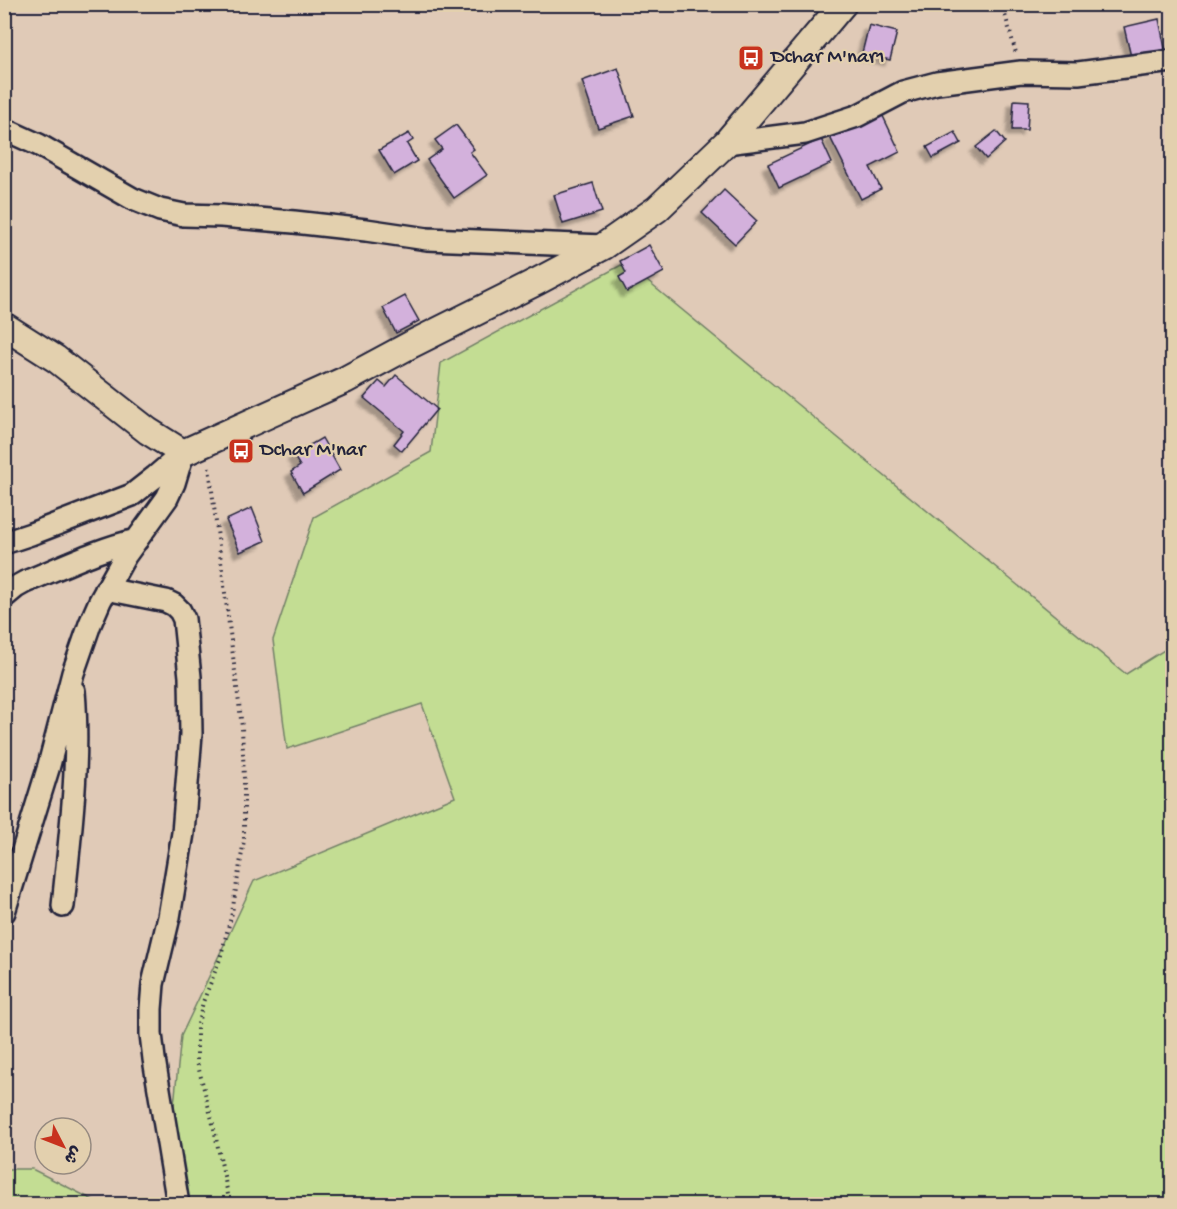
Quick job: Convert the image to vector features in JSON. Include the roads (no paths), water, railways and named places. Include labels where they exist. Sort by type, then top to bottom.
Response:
[{"type":"street","points":[[4,543],[132,495],[194,448],[345,380],[604,246],[657,209],[726,143],[843,4]]},
{"type":"street","points":[[726,143],[805,132],[857,116],[903,92],[938,83],[1021,72],[1078,73],[1173,61]]},
{"type":"street","points":[[4,129],[39,145],[133,199],[160,210],[294,222],[427,239],[604,246]]},
{"type":"street","points":[[4,326],[56,359],[148,431],[194,448]]},
{"type":"street","points":[[4,912],[48,769],[73,673],[90,624],[106,589],[167,498],[194,448]]},
{"type":"street","points":[[4,597],[25,582],[83,557],[137,540]]},
{"type":"street","points":[[106,589],[166,601],[174,605],[184,619],[190,677],[191,725],[183,833],[169,917],[153,984],[151,1009],[154,1059],[178,1204]]},
{"type":"street","points":[[63,906],[75,765],[73,673]]},
{"type":"place","name":"Dchar M'nar1","points":[[751,58]]},
{"type":"place","name":"Dchar M'nar","points":[[241,451]]}]
